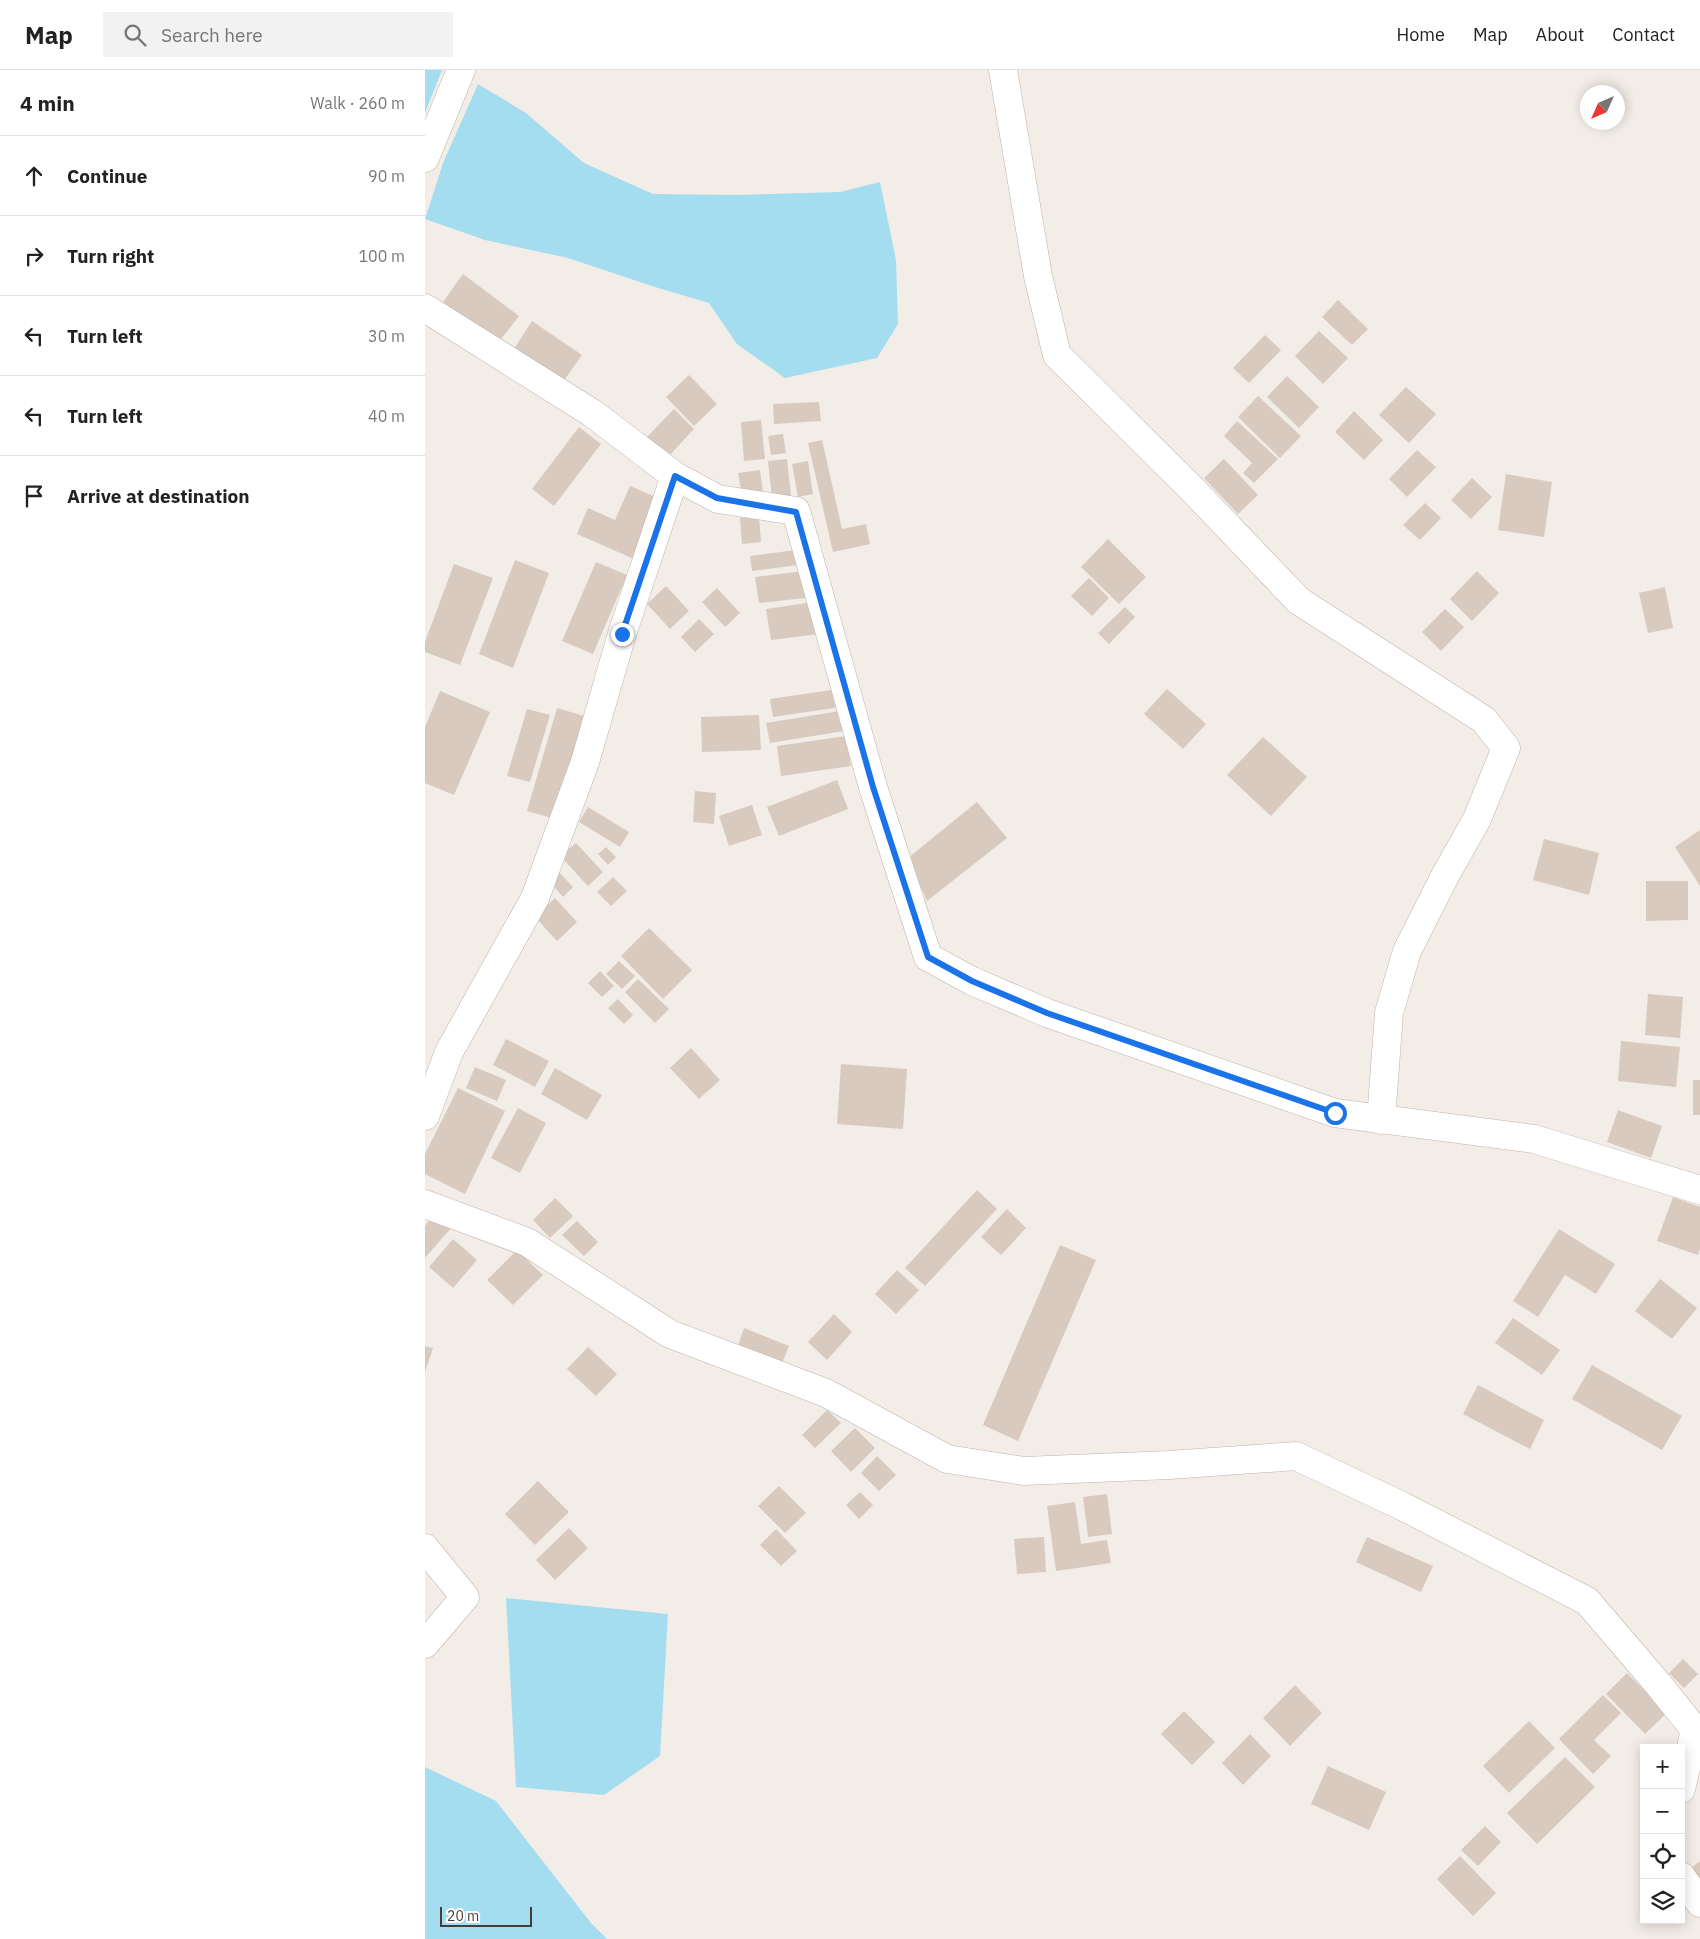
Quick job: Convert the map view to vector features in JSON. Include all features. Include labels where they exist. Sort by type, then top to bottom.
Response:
[{"type":"street","points":[[425,158],[461,70]]},
{"type":"street","points":[[1003,70],[1038,276],[1057,355],[1191,488],[1299,601],[1484,720],[1506,748],[1477,819],[1446,874],[1407,951],[1389,1013],[1381,1120]]},
{"type":"street","points":[[425,308],[592,413],[675,476],[717,498],[796,512],[873,787],[928,957],[972,981],[1047,1013],[1335,1113],[1534,1139],[1700,1190]]},
{"type":"street","points":[[425,1116],[449,1052],[535,898],[585,762],[622,634],[675,476]]},
{"type":"street","points":[[425,1204],[527,1242],[670,1334],[826,1393],[947,1459],[1024,1471],[1169,1465],[1295,1456],[1402,1506],[1587,1601],[1659,1684],[1695,1730],[1685,1772]]},
{"type":"street","points":[[425,1548],[465,1597],[425,1644]]},
{"type":"street","points":[[1683,1879],[1700,1903]]},
{"type":"water","points":[[425,70],[442,70],[425,113]]},
{"type":"water","points":[[478,84],[526,113],[584,163],[653,194],[740,195],[840,192],[880,182],[896,260],[898,324],[877,358],[785,378],[737,344],[709,303],[568,258],[485,240],[425,219],[443,163]]},
{"type":"water","points":[[506,1598],[668,1614],[660,1756],[604,1795],[516,1787]]},
{"type":"water","points":[[425,1767],[496,1801],[591,1923],[607,1939],[425,1939]]},
{"type":"building","points":[[463,274],[519,316],[498,343],[443,302]]},
{"type":"building","points":[[1338,300],[1368,329],[1352,345],[1322,317]]},
{"type":"building","points":[[532,321],[582,355],[563,382],[514,349]]},
{"type":"building","points":[[1319,331],[1348,358],[1323,384],[1295,356]]},
{"type":"building","points":[[1265,335],[1281,350],[1249,383],[1233,368]]},
{"type":"building","points":[[689,375],[717,404],[694,426],[666,397]]},
{"type":"building","points":[[1287,376],[1319,407],[1299,428],[1267,397]]},
{"type":"building","points":[[1406,387],[1436,414],[1409,443],[1379,415]]},
{"type":"building","points":[[1258,396],[1301,436],[1280,458],[1238,417]]},
{"type":"building","points":[[819,402],[821,421],[774,424],[773,404]]},
{"type":"building","points":[[674,409],[694,429],[667,458],[646,438]]},
{"type":"building","points":[[1354,411],[1383,440],[1364,460],[1335,432]]},
{"type":"building","points":[[761,420],[765,459],[744,461],[741,422]]},
{"type":"building","points":[[1237,421],[1278,459],[1254,483],[1243,473],[1252,463],[1224,436]]},
{"type":"building","points":[[579,427],[601,444],[554,506],[532,489]]},
{"type":"building","points":[[783,434],[786,453],[771,455],[768,436]]},
{"type":"building","points":[[822,440],[842,529],[866,524],[870,544],[833,552],[808,443]]},
{"type":"building","points":[[1417,450],[1436,467],[1407,497],[1389,479]]},
{"type":"building","points":[[787,459],[791,496],[772,498],[768,461]]},
{"type":"building","points":[[1224,459],[1258,495],[1238,514],[1204,478]]},
{"type":"building","points":[[808,461],[813,494],[798,497],[792,464]]},
{"type":"building","points":[[760,470],[763,493],[742,496],[738,473]]},
{"type":"building","points":[[1506,474],[1552,482],[1544,537],[1498,530]]},
{"type":"building","points":[[1472,478],[1492,497],[1471,519],[1451,500]]},
{"type":"building","points":[[630,486],[660,499],[634,559],[577,534],[588,508],[615,520]]},
{"type":"building","points":[[1425,503],[1441,518],[1420,540],[1403,525]]},
{"type":"building","points":[[759,516],[761,542],[742,544],[740,518]]},
{"type":"building","points":[[1108,539],[1146,577],[1119,604],[1081,567]]},
{"type":"building","points":[[803,549],[805,564],[752,571],[750,556]]},
{"type":"building","points":[[515,560],[549,573],[513,668],[479,654]]},
{"type":"building","points":[[596,562],[627,575],[593,654],[562,641]]},
{"type":"building","points":[[454,564],[493,578],[460,665],[425,652],[425,642]]},
{"type":"building","points":[[811,570],[814,597],[759,603],[755,577]]},
{"type":"building","points":[[1477,571],[1499,593],[1472,621],[1450,599]]},
{"type":"building","points":[[1089,578],[1109,598],[1092,616],[1071,596]]},
{"type":"building","points":[[666,586],[689,611],[670,629],[647,604]]},
{"type":"building","points":[[1665,587],[1673,628],[1648,633],[1639,593]]},
{"type":"building","points":[[717,588],[740,613],[725,627],[702,602]]},
{"type":"building","points":[[814,602],[818,634],[771,640],[766,609]]},
{"type":"building","points":[[1125,607],[1135,617],[1109,644],[1098,633]]},
{"type":"building","points":[[1445,609],[1464,627],[1441,651],[1422,632]]},
{"type":"building","points":[[699,619],[714,634],[695,652],[681,637]]},
{"type":"building","points":[[838,689],[841,707],[773,717],[770,699]]},
{"type":"building","points":[[1167,689],[1206,724],[1183,749],[1144,714]]},
{"type":"building","points":[[440,691],[490,712],[454,795],[425,783],[425,727]]},
{"type":"building","points":[[557,708],[584,716],[555,819],[527,811]]},
{"type":"building","points":[[527,709],[550,715],[530,782],[507,776]]},
{"type":"building","points":[[840,711],[844,731],[770,743],[766,723]]},
{"type":"building","points":[[759,715],[761,750],[702,752],[701,717]]},
{"type":"building","points":[[846,736],[851,766],[781,776],[777,746]]},
{"type":"building","points":[[1263,737],[1307,777],[1271,816],[1227,775]]},
{"type":"building","points":[[837,780],[848,809],[779,836],[767,807]]},
{"type":"building","points":[[695,791],[716,793],[714,824],[693,822]]},
{"type":"building","points":[[977,802],[1007,838],[927,901],[908,858]]},
{"type":"building","points":[[752,805],[762,835],[729,846],[719,816]]},
{"type":"building","points":[[588,807],[629,832],[620,847],[579,822]]},
{"type":"building","points":[[1700,830],[1700,886],[1675,847]]},
{"type":"building","points":[[1544,839],[1599,853],[1589,895],[1533,880]]},
{"type":"building","points":[[576,843],[603,872],[588,886],[560,856]]},
{"type":"building","points":[[606,847],[616,857],[608,865],[598,854]]},
{"type":"building","points":[[559,872],[573,887],[563,897],[549,881]]},
{"type":"building","points":[[613,877],[627,891],[611,906],[597,892]]},
{"type":"building","points":[[1646,881],[1688,881],[1688,920],[1646,921]]},
{"type":"building","points":[[555,898],[577,922],[557,941],[535,917]]},
{"type":"building","points":[[649,928],[692,970],[663,999],[621,956]]},
{"type":"building","points":[[619,961],[635,976],[622,989],[606,974]]},
{"type":"building","points":[[600,971],[614,986],[602,997],[588,983]]},
{"type":"building","points":[[638,979],[669,1009],[655,1023],[625,992]]},
{"type":"building","points":[[1648,994],[1683,997],[1680,1038],[1645,1035]]},
{"type":"building","points":[[618,999],[633,1015],[624,1024],[608,1008]]},
{"type":"building","points":[[506,1039],[549,1061],[535,1087],[493,1065]]},
{"type":"building","points":[[1621,1041],[1680,1047],[1676,1087],[1618,1081]]},
{"type":"building","points":[[691,1048],[720,1080],[699,1099],[670,1068]]},
{"type":"building","points":[[841,1064],[907,1069],[903,1129],[837,1124]]},
{"type":"building","points":[[475,1067],[506,1080],[497,1101],[466,1088]]},
{"type":"building","points":[[555,1068],[602,1095],[587,1120],[541,1094]]},
{"type":"building","points":[[1693,1080],[1700,1080],[1700,1115],[1693,1115]]},
{"type":"building","points":[[458,1088],[505,1111],[465,1194],[425,1174],[425,1154]]},
{"type":"building","points":[[518,1108],[546,1123],[520,1173],[491,1158]]},
{"type":"building","points":[[1618,1110],[1662,1126],[1651,1158],[1607,1142]]},
{"type":"building","points":[[977,1190],[997,1209],[925,1286],[905,1268]]},
{"type":"building","points":[[1673,1197],[1700,1207],[1700,1249],[1698,1255],[1657,1241]]},
{"type":"building","points":[[555,1198],[573,1216],[550,1238],[533,1220]]},
{"type":"building","points":[[1007,1209],[1026,1228],[1001,1255],[981,1237]]},
{"type":"building","points":[[435,1213],[452,1227],[425,1258],[425,1226]]},
{"type":"building","points":[[577,1221],[598,1242],[584,1256],[562,1235]]},
{"type":"building","points":[[1559,1229],[1615,1264],[1596,1294],[1565,1275],[1538,1317],[1513,1301]]},
{"type":"building","points":[[453,1239],[477,1260],[453,1288],[429,1267]]},
{"type":"building","points":[[1060,1245],[1096,1260],[1018,1441],[983,1425]]},
{"type":"building","points":[[517,1250],[543,1275],[513,1305],[487,1280]]},
{"type":"building","points":[[897,1270],[919,1290],[896,1314],[875,1294]]},
{"type":"building","points":[[1660,1279],[1697,1308],[1672,1339],[1635,1311]]},
{"type":"building","points":[[834,1314],[852,1332],[827,1360],[808,1342]]},
{"type":"building","points":[[1513,1318],[1560,1350],[1542,1375],[1495,1343]]},
{"type":"building","points":[[744,1328],[789,1346],[781,1366],[737,1349]]},
{"type":"building","points":[[425,1346],[433,1348],[425,1372]]},
{"type":"building","points":[[588,1347],[617,1374],[596,1396],[567,1369]]},
{"type":"building","points":[[1592,1365],[1682,1416],[1662,1450],[1572,1399]]},
{"type":"building","points":[[1478,1385],[1544,1420],[1530,1449],[1463,1414]]},
{"type":"building","points":[[827,1410],[841,1423],[815,1448],[802,1435]]},
{"type":"building","points":[[855,1428],[875,1448],[851,1472],[831,1451]]},
{"type":"building","points":[[877,1456],[896,1475],[879,1491],[861,1473]]},
{"type":"building","points":[[538,1481],[569,1512],[535,1545],[505,1514]]},
{"type":"building","points":[[779,1486],[806,1513],[785,1533],[758,1506]]},
{"type":"building","points":[[860,1492],[873,1505],[859,1519],[846,1505]]},
{"type":"building","points":[[1107,1494],[1112,1534],[1088,1537],[1083,1497]]},
{"type":"building","points":[[1075,1502],[1081,1544],[1107,1540],[1111,1563],[1056,1571],[1047,1506]]},
{"type":"building","points":[[569,1528],[588,1548],[555,1580],[536,1560]]},
{"type":"building","points":[[776,1529],[797,1551],[781,1566],[760,1545]]},
{"type":"building","points":[[1044,1537],[1046,1572],[1017,1574],[1014,1539]]},
{"type":"building","points":[[1367,1537],[1433,1566],[1421,1592],[1356,1562]]},
{"type":"building","points":[[1683,1659],[1698,1674],[1684,1688],[1669,1673]]},
{"type":"building","points":[[1627,1673],[1667,1713],[1645,1734],[1606,1694]]},
{"type":"building","points":[[1295,1685],[1322,1713],[1290,1746],[1263,1718]]},
{"type":"building","points":[[1603,1695],[1621,1713],[1594,1740],[1611,1756],[1593,1774],[1559,1739]]},
{"type":"building","points":[[1184,1711],[1215,1742],[1192,1765],[1161,1734]]},
{"type":"building","points":[[1529,1721],[1555,1748],[1509,1793],[1483,1766]]},
{"type":"building","points":[[1250,1734],[1271,1756],[1243,1785],[1222,1763]]},
{"type":"building","points":[[1565,1757],[1595,1787],[1537,1844],[1507,1813]]},
{"type":"building","points":[[1328,1766],[1386,1792],[1369,1830],[1311,1804]]},
{"type":"building","points":[[1485,1826],[1501,1842],[1478,1866],[1461,1850]]},
{"type":"building","points":[[1460,1856],[1496,1893],[1473,1916],[1437,1879]]},
{"type":"building","points":[[1700,1861],[1700,1879],[1691,1868]]},
{"type":"route","points":[[622,634],[675,476],[717,498],[796,512],[873,787],[928,957],[972,981],[1047,1013],[1335,1113]]}]
